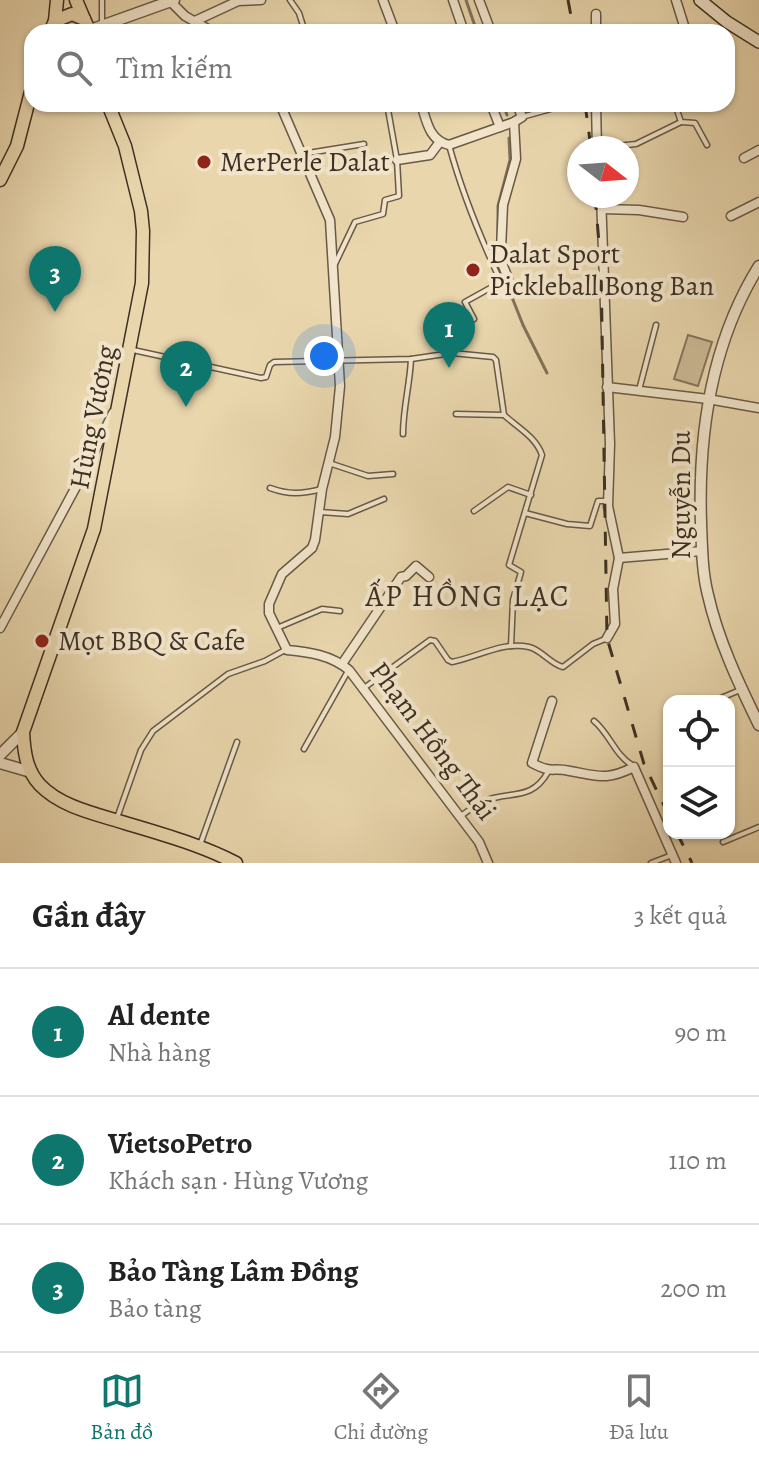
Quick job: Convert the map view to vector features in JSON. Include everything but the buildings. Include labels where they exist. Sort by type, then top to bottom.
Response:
[{"type":"main road","points":[[53,24],[57,0]]},
{"type":"main road","points":[[76,0],[89,24]]},
{"type":"main road","points":[[700,0],[730,24]]},
{"type":"main road","points":[[55,24],[60,17],[72,14],[87,24]]},
{"type":"main road","points":[[735,27],[759,42]]},
{"type":"main road","points":[[0,180],[17,146],[26,112]]},
{"type":"main road","name":"Hùng Vương","points":[[23,732],[94,529],[142,283],[143,231],[135,184],[111,112]]},
{"type":"main road","points":[[23,732],[31,772],[39,784],[53,795],[83,810],[199,847],[236,863]]},
{"type":"street","points":[[195,21],[238,1],[261,0]]},
{"type":"street","points":[[383,0],[392,24]]},
{"type":"street","points":[[453,0],[461,24]]},
{"type":"street","points":[[479,0],[488,24]]},
{"type":"street","points":[[676,0],[684,24]]},
{"type":"street","points":[[100,24],[173,1],[185,16],[200,24]]},
{"type":"street","points":[[596,14],[596,24]]},
{"type":"street","points":[[284,112],[330,220],[340,386],[332,452],[327,462],[318,528],[312,548],[282,574],[272,597],[269,613],[287,650]]},
{"type":"street","points":[[424,112],[431,133],[439,143],[449,145],[518,120]]},
{"type":"street","points":[[494,112],[500,127]]},
{"type":"street","points":[[504,281],[501,261],[503,205],[516,159],[518,112]]},
{"type":"street","points":[[596,112],[597,136]]},
{"type":"street","points":[[397,160],[430,155],[439,143]]},
{"type":"street","points":[[744,158],[759,150]]},
{"type":"street","points":[[731,216],[759,202]]},
{"type":"street","points":[[607,638],[615,624],[613,589],[619,558],[608,501],[610,444],[602,209],[639,210],[683,217]]},
{"type":"street","name":"Nguyễn Du","points":[[759,266],[728,330],[708,399],[700,490],[707,594],[719,633],[759,725]]},
{"type":"street","points":[[607,387],[759,408]]},
{"type":"street","points":[[0,628],[78,483],[123,391]]},
{"type":"street","points":[[619,558],[702,551]]},
{"type":"street","points":[[345,667],[401,577],[416,566],[429,577]]},
{"type":"street","name":"Phạm Hồng Thái","points":[[287,650],[313,653],[345,667],[479,842],[488,863]]},
{"type":"street","points":[[552,701],[532,763],[548,772],[567,770],[594,778],[615,776],[634,767],[674,859]]},
{"type":"street","points":[[0,755],[23,732]]},
{"type":"street","points":[[0,763],[31,772]]},
{"type":"lane","points":[[92,24],[102,0]]},
{"type":"lane","points":[[290,0],[302,24]]},
{"type":"lane","points":[[334,266],[355,222],[383,214],[385,200],[399,196],[397,160],[388,112]]},
{"type":"lane","points":[[518,120],[543,112]]},
{"type":"lane","points":[[678,112],[681,122]]},
{"type":"lane","points":[[639,143],[681,122],[695,123],[707,145]]},
{"type":"lane","points":[[302,154],[364,144]]},
{"type":"lane","points":[[445,354],[439,336],[474,319],[465,302],[504,281],[475,224],[449,145]]},
{"type":"lane","points":[[639,390],[656,325]]},
{"type":"lane","points":[[131,350],[261,378],[266,377],[274,362],[484,354],[496,360],[504,415]]},
{"type":"lane","points":[[403,434],[411,359]]},
{"type":"lane","points":[[456,414],[504,415],[529,436],[542,455],[509,565],[521,572],[513,600],[511,646]]},
{"type":"lane","points":[[327,462],[368,476],[393,474]]},
{"type":"lane","points":[[474,511],[508,487],[531,495]]},
{"type":"lane","points":[[270,488],[299,494],[322,489]]},
{"type":"lane","points":[[320,512],[348,514],[384,499]]},
{"type":"lane","points":[[525,513],[567,524],[590,526],[598,501],[608,501]]},
{"type":"lane","points":[[277,628],[322,609],[340,611]]},
{"type":"lane","points":[[364,688],[412,650],[430,640],[435,641],[452,662],[511,646],[530,647],[563,667],[593,644],[607,638]]},
{"type":"lane","points":[[117,820],[141,750],[153,731],[228,674],[287,650]]},
{"type":"lane","points":[[304,749],[345,667]]},
{"type":"lane","points":[[728,695],[742,689]]},
{"type":"lane","points":[[594,721],[625,761],[634,767]]},
{"type":"lane","points":[[199,847],[237,742]]},
{"type":"lane","points":[[460,817],[484,800],[517,795],[535,788],[548,772]]},
{"type":"lane","points":[[723,842],[759,827]]},
{"type":"lane","points":[[651,863],[674,859]]},
{"type":"shaded area","points":[[688,335],[712,342],[698,386],[674,379]]},
{"type":"waterway","points":[[466,0],[474,24]]},
{"type":"waterway","points":[[498,240],[498,206],[510,160],[509,138]]},
{"type":"waterway","points":[[506,282],[547,373]]},
{"type":"railway","points":[[568,0],[572,24]]},
{"type":"railway","points":[[586,112],[589,136]]},
{"type":"railway","points":[[596,208],[601,266],[607,638],[644,764],[663,804]]},
{"type":"railway","points":[[680,839],[692,863]]},
{"type":"place","name":"MerPerle Dalat","points":[[204,162]]},
{"type":"place","name":"Dalat Sport Pickleball Bong Ban","points":[[473,270]]},
{"type":"place","name":"Bảo Tàng Lâm Đồng","points":[[55,312]]},
{"type":"place","name":"Al dente","points":[[449,368]]},
{"type":"place","name":"VietsoPetro","points":[[186,407]]},
{"type":"place","name":"Mọt BBQ & Cafe","points":[[42,641]]},
{"type":"district","name":"ẤP HỒNG LẠC","points":[[468,596]]}]
